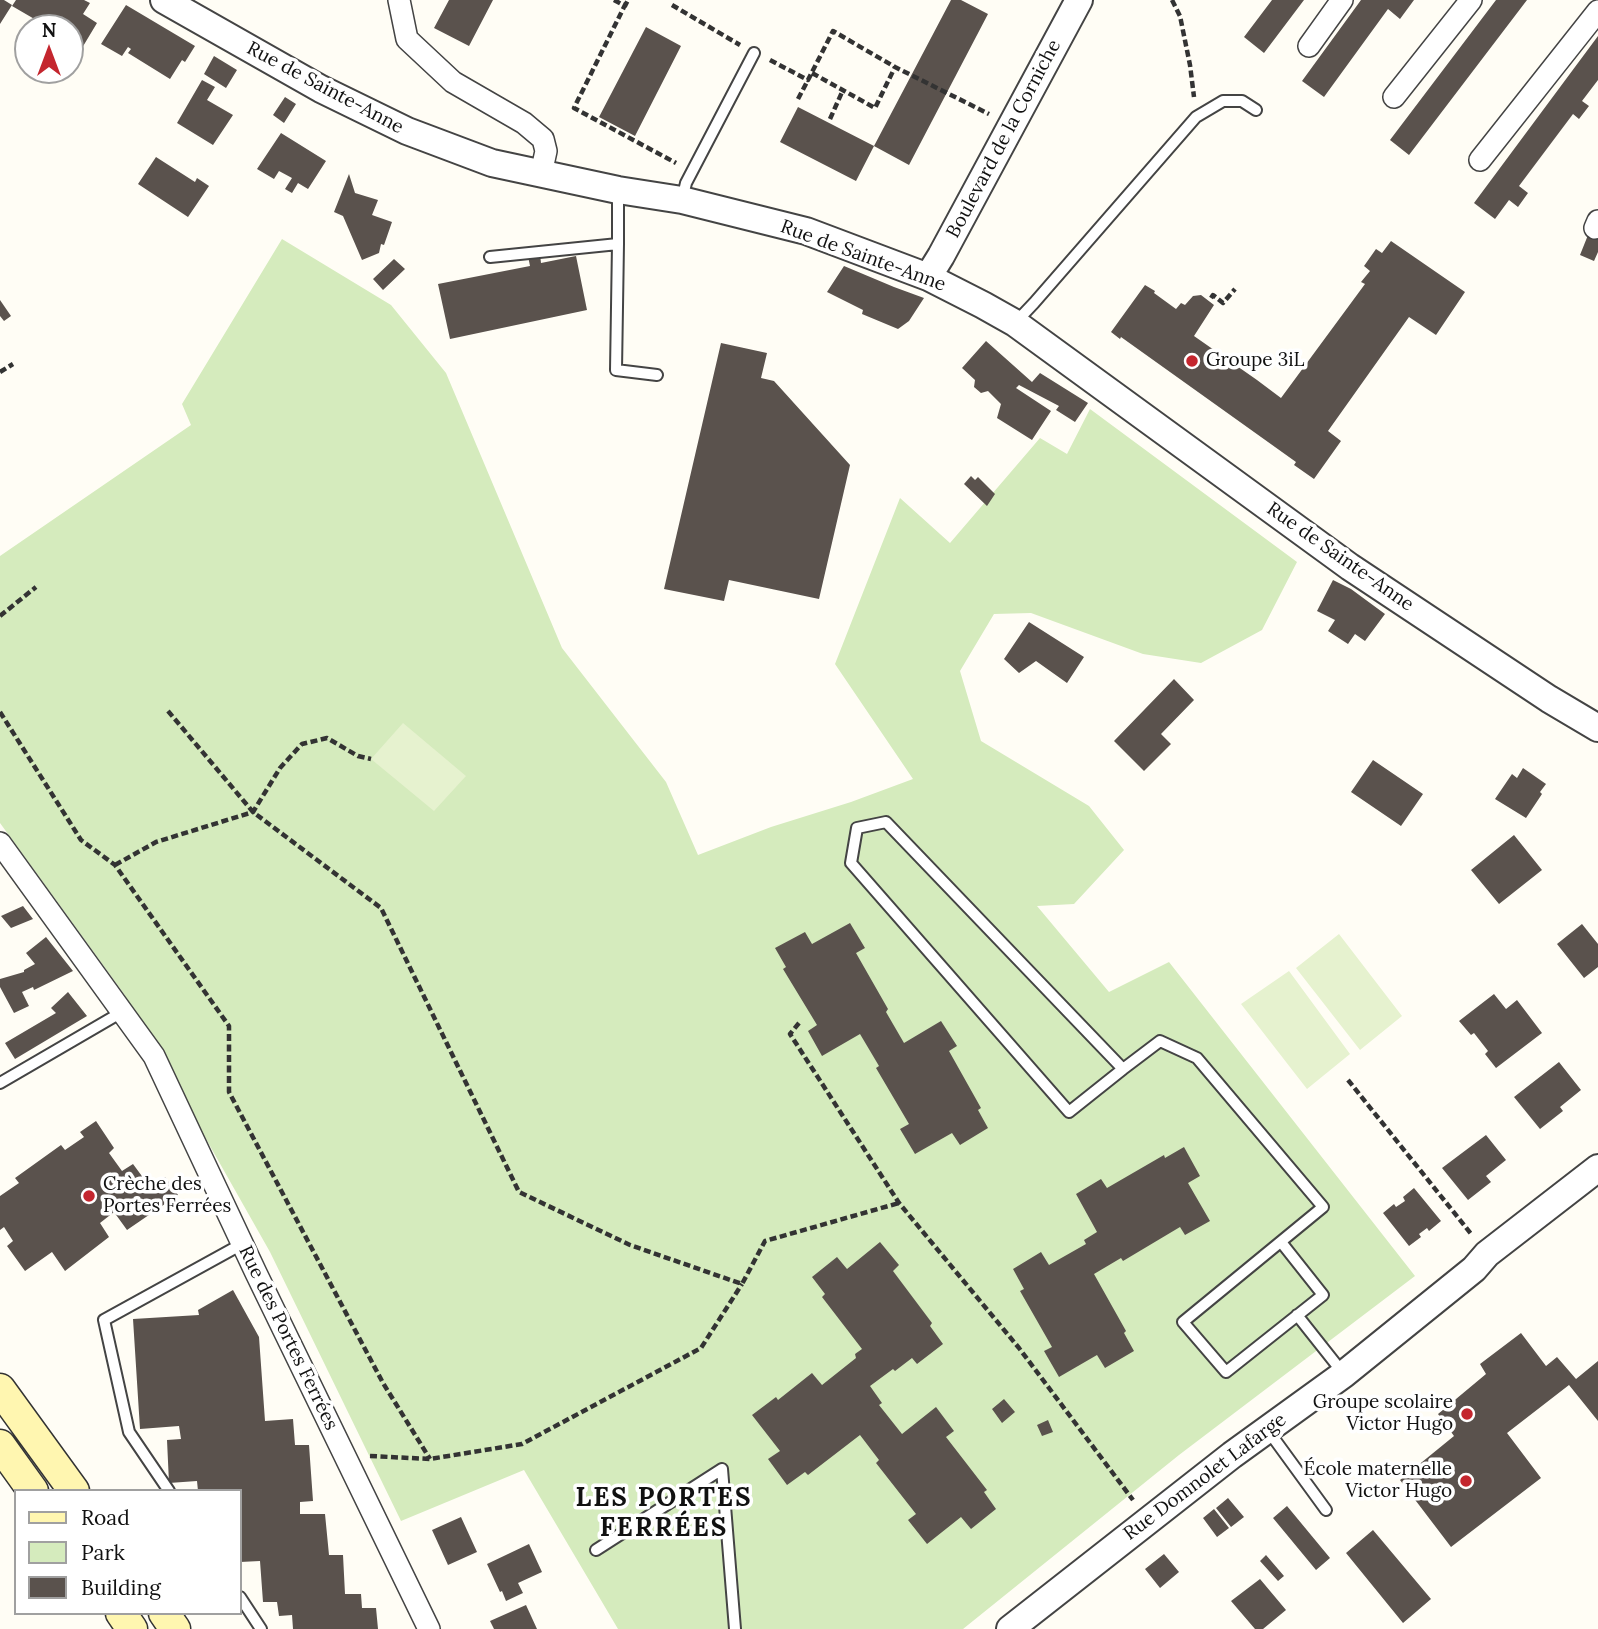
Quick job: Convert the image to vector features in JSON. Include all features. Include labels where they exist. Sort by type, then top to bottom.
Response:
[{"type":"main road","points":[[0,1389],[73,1489]]},
{"type":"main road","points":[[0,1444],[32,1489]]},
{"type":"street","name":"Rue de Sainte-Anne","points":[[164,0],[321,89],[407,131],[492,163],[618,190],[682,200],[806,231],[928,277],[1015,323],[1350,567],[1598,729]]},
{"type":"street","points":[[399,0],[407,39],[453,82],[524,122],[543,139],[546,151],[541,174]]},
{"type":"street","name":"Boulevard de la Corniche","points":[[928,277],[1079,0]]},
{"type":"street","points":[[1308,46],[1342,0]]},
{"type":"street","points":[[1394,97],[1471,0]]},
{"type":"street","points":[[1480,160],[1598,11]]},
{"type":"street","name":"Rue des Portes Ferrées","points":[[0,843],[154,1056],[429,1629]]},
{"type":"street","name":"Rue Domnolet Lafarge","points":[[1010,1629],[1232,1454],[1344,1374],[1474,1269],[1487,1254],[1598,1168]]},
{"type":"lane","points":[[682,200],[687,183],[754,53]]},
{"type":"lane","points":[[1015,323],[1196,117],[1223,100],[1242,100],[1256,110]]},
{"type":"lane","points":[[618,190],[616,370],[657,375]]},
{"type":"lane","points":[[490,257],[618,244]]},
{"type":"lane","points":[[1123,1069],[886,822],[857,828],[851,863],[1069,1112],[1160,1041],[1197,1058],[1323,1207],[1280,1242],[1183,1322],[1226,1372],[1323,1295],[1280,1242]]},
{"type":"lane","points":[[0,1083],[122,1012]]},
{"type":"lane","points":[[168,1489],[129,1432],[104,1320],[242,1244]]},
{"type":"lane","points":[[1297,1315],[1344,1374]]},
{"type":"lane","points":[[1267,1429],[1326,1510]]},
{"type":"lane","points":[[596,1550],[722,1469],[735,1629]]},
{"type":"lane","points":[[242,1600],[261,1629]]},
{"type":"path","points":[[614,0],[625,6],[627,2]]},
{"type":"path","points":[[1172,0],[1181,16],[1196,117]]},
{"type":"path","points":[[627,2],[573,108],[693,171]]},
{"type":"path","points":[[672,5],[754,53],[808,80]]},
{"type":"path","points":[[798,99],[833,32],[895,67],[1012,124]]},
{"type":"path","points":[[812,73],[874,108],[895,67]]},
{"type":"path","points":[[830,119],[844,90]]},
{"type":"path","points":[[1211,298],[1213,295],[1223,303],[1235,289]]},
{"type":"path","points":[[0,372],[13,364]]},
{"type":"path","points":[[0,616],[36,587]]},
{"type":"path","points":[[168,711],[253,812],[382,908],[519,1192],[630,1245],[742,1284]]},
{"type":"path","points":[[0,712],[81,840],[115,865],[229,1026],[229,1092],[383,1383],[430,1459]]},
{"type":"path","points":[[115,865],[156,842],[253,812],[280,768],[302,744],[327,738],[371,759]]},
{"type":"path","points":[[799,1023],[790,1034],[899,1203],[1019,1348],[1149,1520]]},
{"type":"path","points":[[1348,1080],[1487,1254]]},
{"type":"path","points":[[345,1455],[430,1459],[522,1444],[701,1348],[742,1284],[765,1241],[899,1203]]},
{"type":"green space","points":[[282,239],[391,305],[446,373],[562,648],[666,782],[698,855],[913,779],[835,664],[900,498],[950,543],[1040,438],[1067,454],[1090,409],[1297,562],[1262,630],[1201,663],[1143,654],[1031,613],[994,614],[960,671],[981,741],[1089,806],[1124,850],[1074,904],[1037,906],[1109,992],[1169,962],[1415,1276],[1179,1455],[963,1629],[618,1629],[524,1470],[401,1521],[270,1252],[124,994],[0,823],[0,556],[191,425],[182,404]]},
{"type":"green space","points":[[403,723],[466,776],[434,811],[371,759]]},
{"type":"green space","points":[[1339,934],[1402,1016],[1360,1050],[1296,968]]},
{"type":"green space","points":[[1289,971],[1350,1054],[1307,1089],[1241,1004]]},
{"type":"building","points":[[0,0],[12,5],[0,24]]},
{"type":"building","points":[[16,0],[84,0],[90,3],[83,14],[26,14],[12,6]]},
{"type":"building","points":[[449,0],[493,0],[469,46],[434,28]]},
{"type":"building","points":[[951,0],[961,0],[988,14],[909,165],[874,146]]},
{"type":"building","points":[[1272,0],[1304,0],[1264,53],[1244,37]]},
{"type":"building","points":[[1361,0],[1414,0],[1400,19],[1388,9],[1324,97],[1302,81]]},
{"type":"building","points":[[1496,0],[1527,0],[1409,155],[1390,140]]},
{"type":"building","points":[[126,5],[195,46],[170,79],[128,53],[131,49],[128,47],[122,56],[101,44]]},
{"type":"building","points":[[84,15],[97,23],[84,45]]},
{"type":"building","points":[[646,27],[681,46],[635,136],[599,117]]},
{"type":"building","points":[[1598,36],[1598,80],[1582,101],[1589,106],[1579,119],[1573,114],[1519,186],[1528,193],[1518,207],[1509,200],[1495,219],[1474,203]]},
{"type":"building","points":[[214,56],[237,70],[226,88],[204,74]]},
{"type":"building","points":[[202,80],[215,87],[207,100],[233,115],[213,145],[177,123]]},
{"type":"building","points":[[285,97],[296,104],[284,123],[273,115]]},
{"type":"building","points":[[798,107],[874,146],[856,181],[780,142]]},
{"type":"building","points":[[281,133],[326,161],[308,189],[298,183],[292,193],[285,189],[292,178],[279,171],[274,179],[257,169]]},
{"type":"building","points":[[156,157],[195,182],[197,178],[209,186],[188,217],[138,184]]},
{"type":"building","points":[[349,174],[355,193],[378,200],[372,215],[392,222],[379,253],[362,260],[343,216],[334,212]]},
{"type":"building","points":[[1588,235],[1598,238],[1598,252],[1594,261],[1580,255]]},
{"type":"building","name":"Groupe 3iL","points":[[1391,241],[1465,292],[1436,335],[1409,317],[1328,431],[1341,441],[1314,479],[1294,465],[1296,462],[1111,332],[1145,285],[1176,309],[1181,303],[1185,305],[1193,296],[1201,295],[1214,305],[1194,336],[1281,398],[1365,284],[1361,282],[1370,271],[1364,266],[1376,249],[1382,253]]},
{"type":"building","points":[[540,254],[541,263],[576,256],[587,310],[450,339],[438,284],[530,266],[528,256]]},
{"type":"building","points":[[394,259],[405,269],[383,290],[373,279]]},
{"type":"building","points":[[844,266],[924,298],[909,321],[898,329],[862,314],[863,310],[827,292]]},
{"type":"building","points":[[0,300],[11,316],[4,321],[0,316]]},
{"type":"building","points":[[986,341],[1032,382],[1040,373],[1088,403],[1075,422],[1056,410],[1059,406],[1019,385],[1016,388],[1051,411],[1032,440],[997,418],[1001,404],[988,391],[981,393],[974,387],[975,380],[962,368]]},
{"type":"building","points":[[721,343],[767,353],[761,378],[774,381],[850,465],[819,599],[729,580],[724,601],[664,589]]},
{"type":"building","points":[[971,476],[975,480],[978,477],[995,494],[987,506],[964,484]]},
{"type":"building","points":[[1333,580],[1351,589],[1385,614],[1365,641],[1355,634],[1348,644],[1328,631],[1335,620],[1317,611]]},
{"type":"building","points":[[1029,622],[1084,657],[1067,683],[1036,661],[1019,673],[1004,659]]},
{"type":"building","points":[[1174,679],[1194,700],[1161,734],[1171,744],[1144,771],[1114,741]]},
{"type":"building","points":[[1373,760],[1423,794],[1401,826],[1351,792]]},
{"type":"building","points":[[1523,768],[1546,784],[1526,818],[1495,799],[1512,774],[1517,778]]},
{"type":"building","points":[[1514,835],[1542,870],[1499,904],[1471,870]]},
{"type":"building","points":[[23,906],[33,919],[11,928],[1,916]]},
{"type":"building","points":[[850,923],[865,948],[856,953],[904,1043],[941,1021],[957,1046],[949,1051],[981,1108],[978,1110],[988,1128],[960,1145],[952,1133],[915,1154],[900,1129],[909,1124],[876,1068],[879,1066],[860,1034],[822,1056],[808,1031],[817,1025],[783,969],[786,967],[775,948],[805,932],[812,944]]},
{"type":"building","points":[[1582,924],[1598,944],[1598,967],[1584,978],[1557,944]]},
{"type":"building","points":[[46,937],[73,971],[34,990],[33,987],[22,992],[29,1006],[14,1013],[0,987],[0,979],[24,972],[35,964],[26,953]]},
{"type":"building","points":[[68,992],[87,1016],[15,1059],[5,1043],[56,1013],[51,1008]]},
{"type":"building","points":[[1494,994],[1506,1009],[1517,1000],[1542,1033],[1496,1068],[1485,1054],[1488,1051],[1474,1033],[1471,1035],[1459,1021]]},
{"type":"building","points":[[1559,1062],[1581,1090],[1560,1107],[1563,1111],[1540,1129],[1514,1097]]},
{"type":"building","name":"Crèche des Portes Ferrées","points":[[96,1121],[114,1148],[109,1153],[122,1171],[133,1164],[150,1187],[165,1177],[178,1195],[127,1230],[114,1212],[100,1223],[109,1237],[65,1271],[52,1252],[25,1271],[7,1246],[13,1241],[4,1227],[0,1230],[0,1196],[19,1183],[15,1178],[61,1145],[65,1150],[84,1137],[80,1132]]},
{"type":"building","points":[[1486,1135],[1506,1160],[1486,1176],[1491,1182],[1468,1200],[1442,1168]]},
{"type":"building","points":[[1184,1147],[1200,1176],[1188,1183],[1210,1221],[1185,1235],[1180,1227],[1123,1261],[1121,1258],[1094,1274],[1126,1331],[1124,1333],[1134,1351],[1105,1368],[1097,1355],[1059,1377],[1044,1351],[1052,1347],[1020,1291],[1024,1289],[1013,1269],[1041,1252],[1049,1265],[1086,1244],[1084,1240],[1097,1232],[1076,1194],[1101,1179],[1107,1188],[1164,1155],[1165,1158]]},
{"type":"building","points":[[1414,1188],[1441,1221],[1429,1231],[1427,1228],[1419,1234],[1421,1237],[1409,1246],[1383,1213],[1394,1204],[1396,1207],[1405,1201],[1403,1197]]},
{"type":"building","points":[[880,1242],[899,1265],[893,1271],[932,1323],[930,1326],[943,1344],[917,1364],[912,1358],[870,1386],[882,1403],[879,1405],[902,1434],[936,1407],[954,1431],[946,1437],[987,1490],[984,1492],[996,1509],[971,1529],[961,1517],[927,1544],[908,1520],[916,1514],[876,1463],[879,1460],[860,1435],[808,1475],[805,1472],[787,1485],[768,1459],[780,1451],[752,1415],[776,1397],[778,1400],[812,1373],[822,1385],[856,1358],[855,1354],[862,1349],[822,1297],[825,1294],[812,1277],[837,1257],[847,1269]]},
{"type":"building","points":[[233,1290],[259,1337],[265,1421],[293,1419],[295,1445],[309,1445],[313,1501],[300,1502],[300,1514],[325,1514],[329,1555],[343,1555],[345,1594],[361,1594],[362,1608],[376,1608],[378,1629],[293,1629],[292,1615],[279,1616],[277,1602],[263,1602],[260,1561],[242,1562],[242,1489],[198,1489],[197,1481],[169,1483],[167,1440],[181,1439],[179,1426],[140,1429],[133,1319],[199,1315],[198,1310]]},
{"type":"building","points":[[1521,1333],[1546,1366],[1557,1357],[1576,1379],[1598,1361],[1598,1421],[1569,1385],[1507,1433],[1541,1478],[1451,1547],[1400,1480],[1454,1436],[1438,1414],[1486,1374],[1480,1364]]},
{"type":"building","points":[[1004,1399],[1015,1412],[1002,1423],[992,1409]]},
{"type":"building","points":[[1048,1420],[1053,1432],[1042,1436],[1037,1425]]},
{"type":"building","points":[[1228,1498],[1244,1517],[1231,1527],[1216,1508]]},
{"type":"building","points":[[1287,1506],[1330,1558],[1316,1570],[1273,1518]]},
{"type":"building","points":[[1214,1509],[1229,1528],[1217,1537],[1203,1518]]},
{"type":"building","points":[[461,1517],[477,1552],[448,1565],[432,1530]]},
{"type":"building","points":[[1373,1530],[1431,1599],[1403,1623],[1346,1553]]},
{"type":"building","points":[[529,1544],[542,1572],[518,1583],[523,1593],[506,1601],[487,1564]]},
{"type":"building","points":[[1164,1554],[1179,1572],[1160,1588],[1145,1569]]},
{"type":"building","points":[[1266,1555],[1284,1576],[1278,1581],[1260,1561]]},
{"type":"building","points":[[1260,1579],[1286,1610],[1263,1629],[1255,1629],[1231,1601]]},
{"type":"building","points":[[526,1605],[537,1629],[494,1629],[490,1621]]},
{"type":"place","name":"Groupe 3iL","points":[[1192,361]]},
{"type":"place","name":"Crèche des Portes Ferrées","points":[[89,1196]]},
{"type":"place","name":"Groupe scolaire Victor Hugo","points":[[1467,1414]]},
{"type":"place","name":"École maternelle Victor Hugo","points":[[1466,1481]]},
{"type":"district","name":"LES PORTES FERRÉES","points":[[664,1514]]}]
